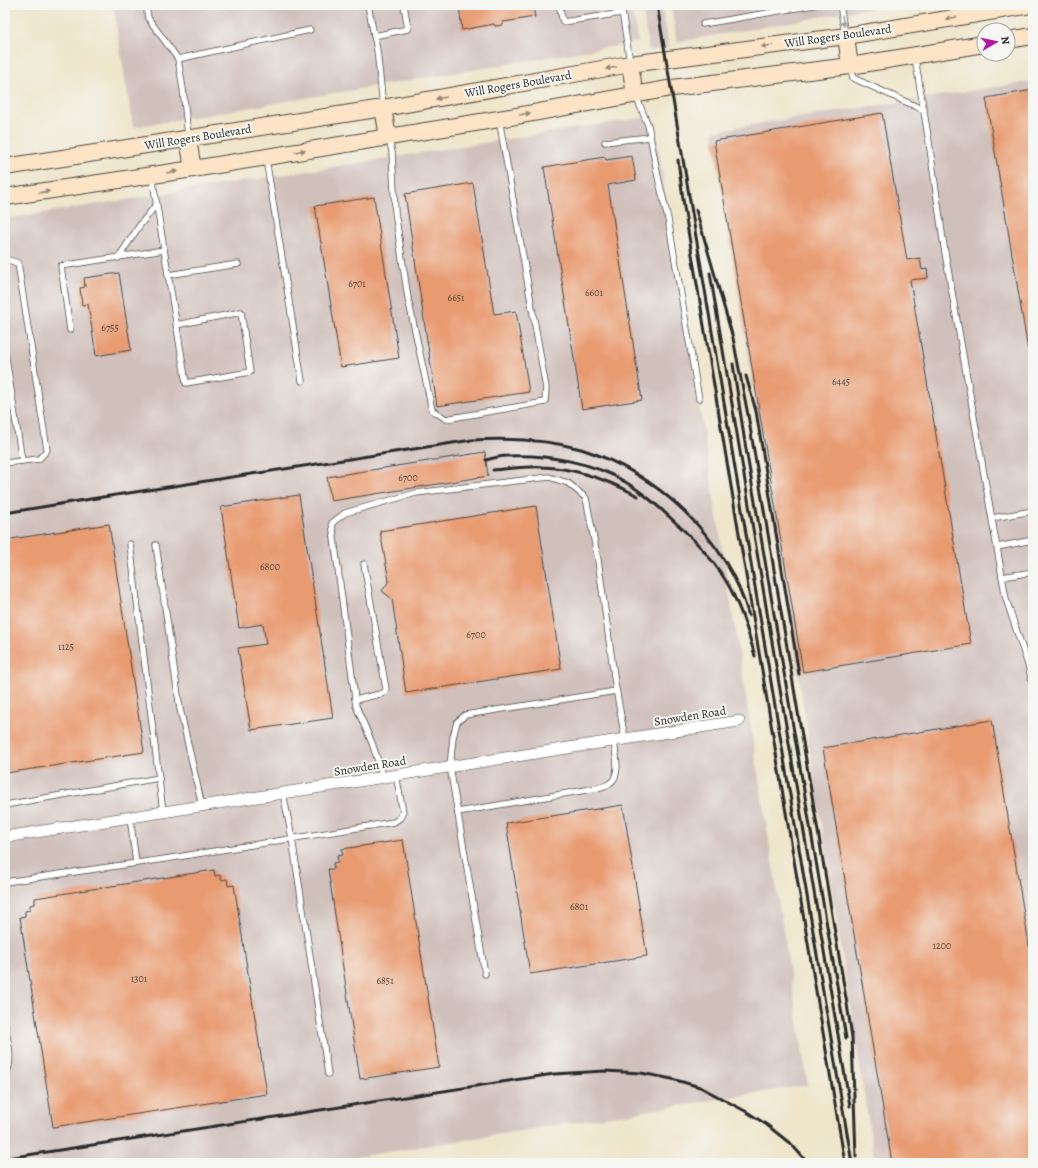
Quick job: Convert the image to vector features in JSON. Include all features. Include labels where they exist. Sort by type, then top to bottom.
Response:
[{"type":"main road","name":"Will Rogers Boulevard","points":[[5,167],[383,108],[630,64],[846,36],[1031,5]]},
{"type":"main road","points":[[846,36],[850,66]]},
{"type":"main road","points":[[1016,39],[1033,36]]},
{"type":"main road","points":[[5,197],[193,169],[499,119],[672,88],[850,66],[976,45]]},
{"type":"main road","points":[[630,64],[635,95]]},
{"type":"main road","points":[[383,108],[388,137]]},
{"type":"main road","points":[[188,139],[193,169]]},
{"type":"street","name":"Snowden Road","points":[[5,837],[739,721]]},
{"type":"lane","points":[[146,5],[148,18],[178,59],[183,89],[188,139]]},
{"type":"lane","points":[[368,5],[377,50],[383,108]]},
{"type":"lane","points":[[374,36],[408,29],[404,5]]},
{"type":"lane","points":[[559,5],[563,22],[622,13]]},
{"type":"lane","points":[[621,5],[630,64]]},
{"type":"lane","points":[[703,24],[814,5]]},
{"type":"lane","points":[[840,5],[846,36]]},
{"type":"lane","points":[[178,59],[310,30]]},
{"type":"lane","points":[[914,55],[924,110],[944,246],[996,547],[1006,599],[1031,668],[1033,688]]},
{"type":"lane","points":[[850,66],[853,78],[924,110]]},
{"type":"lane","points":[[635,95],[648,125],[668,219],[699,398]]},
{"type":"lane","points":[[388,137],[392,152],[395,212],[408,298],[432,410],[446,419],[545,402],[546,388],[499,119]]},
{"type":"lane","points":[[605,142],[650,137]]},
{"type":"lane","points":[[265,157],[302,381]]},
{"type":"lane","points":[[152,175],[156,205],[164,250],[176,325],[186,383],[250,372],[241,312],[176,325]]},
{"type":"lane","points":[[118,258],[140,225],[156,205]]},
{"type":"lane","points":[[70,330],[61,266],[164,250]]},
{"type":"lane","points":[[5,260],[18,264],[47,450],[39,459],[5,463]]},
{"type":"lane","points":[[168,275],[238,264]]},
{"type":"lane","points":[[5,352],[22,461]]},
{"type":"lane","points":[[382,778],[372,743],[356,706],[332,523],[345,513],[416,493],[549,477],[568,483],[586,498],[598,560],[616,691],[619,740],[618,768],[614,779],[610,784],[598,788],[458,812]]},
{"type":"lane","points":[[992,518],[1033,511]]},
{"type":"lane","points":[[996,547],[1033,540]]},
{"type":"lane","points":[[130,544],[163,812]]},
{"type":"lane","points":[[156,545],[180,709],[202,806]]},
{"type":"lane","points":[[355,700],[384,693],[386,689],[364,564]]},
{"type":"lane","points":[[1002,577],[1033,572]]},
{"type":"lane","points":[[485,974],[450,767],[453,737],[457,722],[465,715],[616,691]]},
{"type":"lane","points":[[5,882],[394,822],[400,818],[403,812],[396,775]]},
{"type":"lane","points":[[5,805],[159,778]]},
{"type":"lane","points":[[283,793],[292,838],[328,1074]]},
{"type":"lane","points":[[130,818],[136,863]]},
{"type":"lane","points":[[5,1025],[10,1055],[9,1069],[5,1076]]},
{"type":"shaded area","points":[[113,5],[631,5],[638,42],[133,127]]},
{"type":"shaded area","points":[[642,5],[662,5],[669,48],[649,51]]},
{"type":"shaded area","points":[[671,5],[887,5],[677,42]]},
{"type":"shaded area","points":[[1033,81],[1033,1163],[875,1163],[713,131]]},
{"type":"shaded area","points":[[653,116],[808,1085],[319,1163],[5,1163],[5,219]]},
{"type":"building","points":[[459,5],[533,5],[535,17],[503,22],[503,25],[495,26],[494,24],[462,30]]},
{"type":"building","points":[[1033,90],[1033,350],[1028,350],[986,98]]},
{"type":"building","points":[[882,113],[907,260],[920,258],[922,270],[927,269],[928,278],[910,280],[971,644],[803,672],[714,141]]},
{"type":"building","points":[[632,156],[636,180],[608,185],[642,400],[582,409],[544,167],[605,157],[606,160]]},
{"type":"building","points":[[473,183],[494,314],[516,311],[529,392],[437,406],[405,194]]},
{"type":"building","points":[[374,197],[399,358],[341,367],[315,206]]},
{"type":"building","points":[[119,273],[131,350],[96,356],[88,304],[82,305],[80,288],[85,287],[84,278]]},
{"type":"building","points":[[485,452],[488,476],[331,501],[327,477]]},
{"type":"building","points":[[299,495],[333,718],[251,730],[238,648],[266,644],[263,624],[239,628],[221,507]]},
{"type":"building","points":[[536,506],[561,669],[406,693],[392,599],[382,591],[389,581],[380,531]]},
{"type":"building","points":[[109,524],[144,752],[6,773],[5,540]]},
{"type":"building","points":[[992,720],[1033,969],[1033,1163],[892,1163],[823,748]]},
{"type":"building","points":[[623,805],[647,956],[530,974],[506,823]]},
{"type":"building","points":[[403,840],[439,1067],[360,1079],[328,869],[334,869],[333,863],[338,862],[337,856],[343,855],[342,849]]},
{"type":"building","points":[[214,870],[215,876],[220,875],[221,880],[227,879],[228,886],[234,885],[267,1094],[53,1127],[20,917],[25,916],[25,911],[30,910],[30,905],[35,904],[35,898]]},
{"type":"railway","points":[[657,5],[852,1163]]},
{"type":"railway","points":[[678,160],[684,207],[845,1163]]},
{"type":"railway","points":[[696,210],[733,338],[748,415],[852,1037],[856,1157]]},
{"type":"railway","points":[[710,273],[850,1106]]},
{"type":"railway","points":[[733,364],[745,443],[846,1038]]},
{"type":"railway","points":[[746,376],[756,411],[799,674]]},
{"type":"railway","points":[[5,513],[472,440],[513,439],[540,441],[581,449],[609,460],[636,474],[662,492],[685,512],[706,535],[724,560],[739,587],[749,616]]},
{"type":"railway","points":[[486,460],[502,456],[537,456],[569,461],[585,465],[614,476],[640,492],[691,538],[706,553],[719,570],[730,588],[737,604],[755,656]]},
{"type":"railway","points":[[493,470],[536,467],[580,472],[604,480],[638,496]]},
{"type":"railway","points":[[8,1158],[554,1074],[605,1071],[641,1073],[672,1079],[700,1087],[747,1112],[767,1125],[792,1145],[808,1163]]}]
